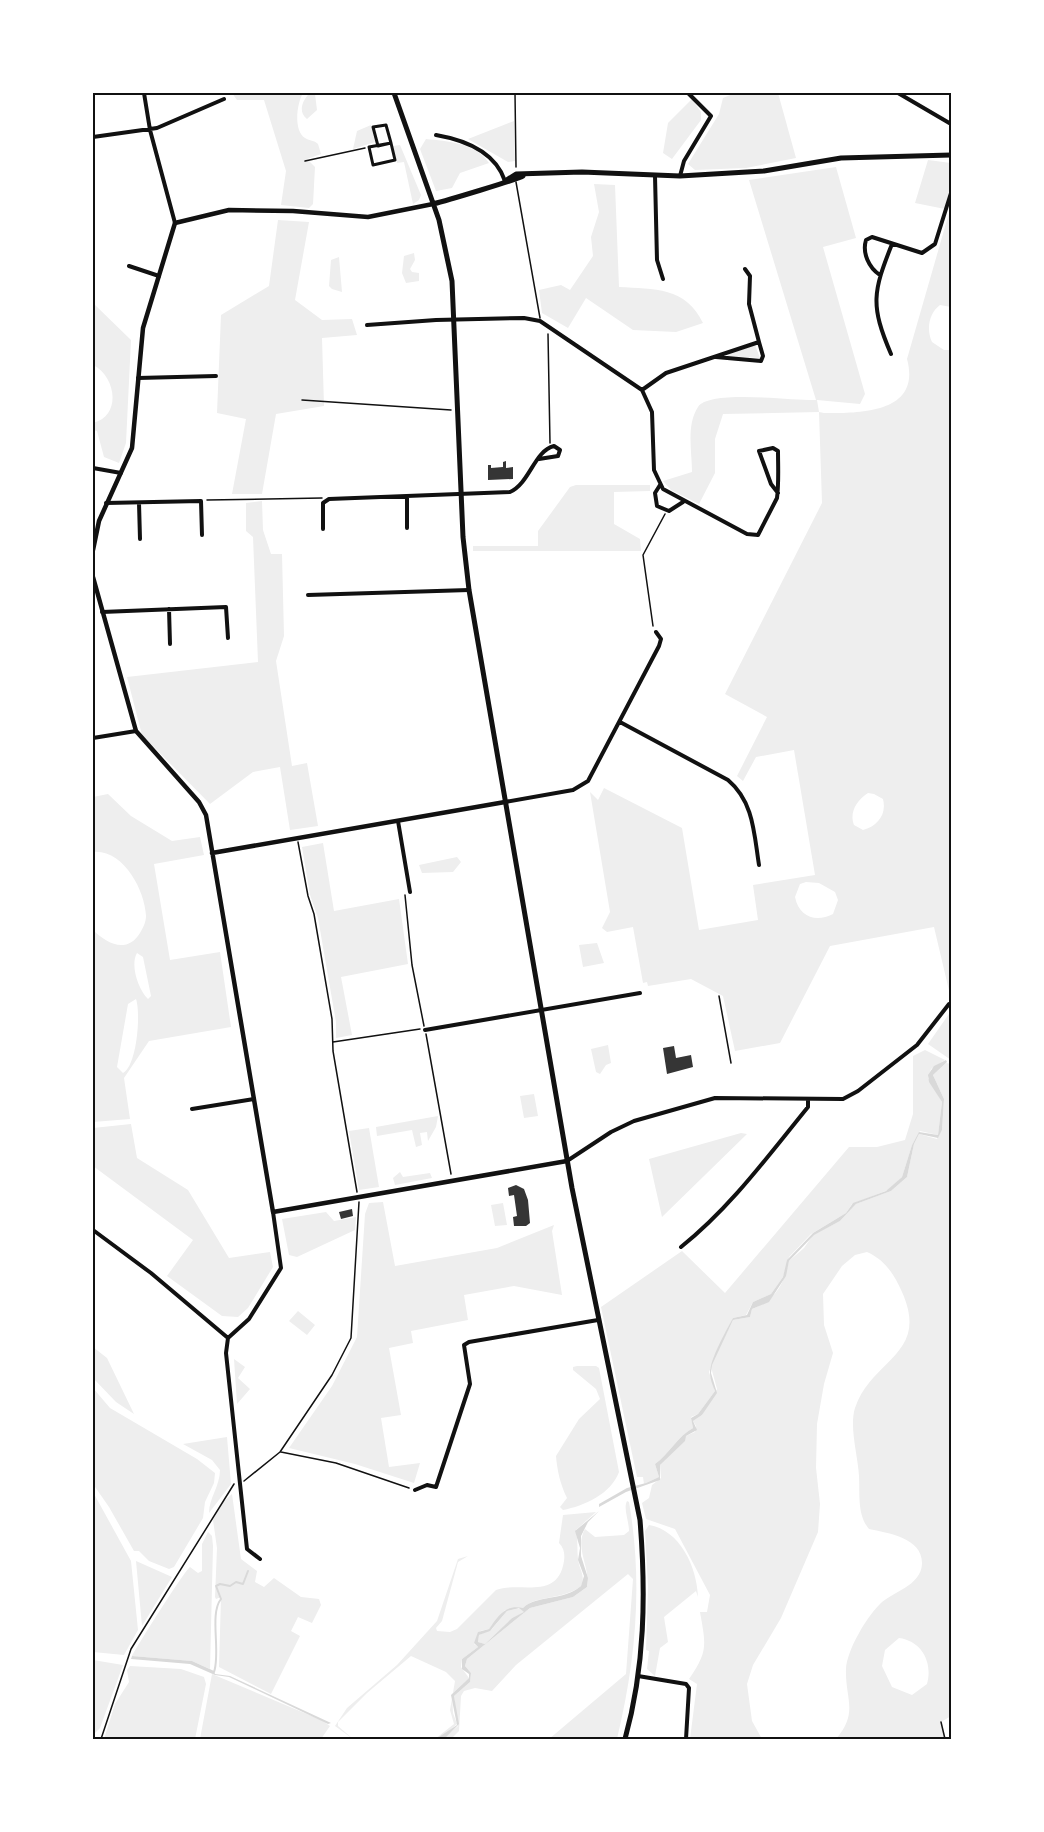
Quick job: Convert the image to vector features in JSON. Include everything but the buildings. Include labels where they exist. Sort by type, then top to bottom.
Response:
[{"type":"main road","points":[[394,93],[433,204],[449,267],[456,320],[461,495],[469,590],[567,1161],[598,1320],[638,1503],[644,1570],[643,1626],[638,1676],[626,1739]]},
{"type":"main road","points":[[433,204],[523,176],[582,172],[680,176],[764,171],[841,158],[951,154]]},
{"type":"street","points":[[93,550],[94,533],[105,503],[132,448],[144,320],[175,223],[150,130],[144,93]]},
{"type":"street","points":[[680,176],[684,161],[711,116],[688,93]]},
{"type":"street","points":[[898,93],[951,124]]},
{"type":"street","points":[[93,137],[150,130],[224,99]]},
{"type":"street","points":[[378,146],[373,127],[384,125],[391,143],[395,160],[373,165],[369,147],[378,146],[391,143]]},
{"type":"street","points":[[436,135],[457,140],[486,153],[498,165],[505,181]]},
{"type":"street","points":[[655,176],[657,260],[663,279]]},
{"type":"street","points":[[880,275],[874,271],[867,258],[866,240],[872,237],[922,253],[929,250],[935,244],[951,193]]},
{"type":"street","points":[[175,223],[229,210],[293,211],[368,218],[433,204]]},
{"type":"street","points":[[891,354],[875,310],[875,297],[880,275],[892,244]]},
{"type":"street","points":[[129,266],[159,276]]},
{"type":"street","points":[[716,357],[761,361],[763,356],[749,304],[749,274],[745,269]]},
{"type":"street","points":[[367,325],[524,318],[548,324],[642,390],[652,412],[654,470],[660,485],[683,502],[754,536],[760,533],[778,493],[778,451],[773,448],[761,448],[759,451],[771,484],[778,493]]},
{"type":"street","points":[[642,390],[666,373],[759,342]]},
{"type":"street","points":[[138,378],[216,376]]},
{"type":"street","points":[[323,529],[323,503],[329,499],[461,495],[514,490],[539,459],[550,446],[558,447],[558,456],[539,459]]},
{"type":"street","points":[[93,468],[121,473]]},
{"type":"street","points":[[660,485],[655,493],[655,502],[667,511],[683,502]]},
{"type":"street","points":[[407,497],[407,528]]},
{"type":"street","points":[[105,503],[201,501],[202,535]]},
{"type":"street","points":[[139,503],[140,538]]},
{"type":"street","points":[[93,577],[136,731],[203,808],[254,1099],[281,1268],[249,1319],[228,1338],[225,1353],[247,1549],[260,1559]]},
{"type":"street","points":[[308,595],[469,590]]},
{"type":"street","points":[[102,612],[226,607],[228,638]]},
{"type":"street","points":[[169,609],[170,644]]},
{"type":"street","points":[[212,853],[505,802],[583,786],[592,776],[659,646],[661,639],[656,632]]},
{"type":"street","points":[[620,722],[728,780],[738,789],[749,807],[759,865]]},
{"type":"street","points":[[93,738],[136,731]]},
{"type":"street","points":[[398,821],[410,892]]},
{"type":"street","points":[[425,1030],[640,993]]},
{"type":"street","points":[[273,1212],[567,1161],[611,1132],[634,1121],[715,1098],[843,1099],[858,1091],[917,1045],[949,1004]]},
{"type":"street","points":[[192,1109],[254,1099]]},
{"type":"street","points":[[681,1247],[703,1230],[739,1190],[808,1107],[808,1100]]},
{"type":"street","points":[[93,1230],[151,1273],[228,1338]]},
{"type":"street","points":[[415,1490],[427,1485],[436,1487],[470,1384],[464,1346],[469,1342],[598,1320]]},
{"type":"street","points":[[638,1676],[686,1684],[689,1688],[686,1739]]},
{"type":"lane","points":[[515,178],[539,301],[540,321]]},
{"type":"lane","points":[[941,1722],[945,1739]]},
{"type":"path","points":[[515,93],[518,164],[513,171],[515,178]]},
{"type":"path","points":[[304,161],[369,147]]},
{"type":"path","points":[[548,324],[550,446]]},
{"type":"path","points":[[302,400],[453,411]]},
{"type":"path","points":[[201,501],[329,499]]},
{"type":"path","points":[[656,632],[652,625],[643,555],[667,511]]},
{"type":"path","points":[[101,1739],[131,1649],[209,1520],[234,1484],[280,1452],[332,1375],[351,1338],[358,1197],[332,1042],[332,1018],[298,838]]},
{"type":"path","points":[[410,892],[405,893],[404,906],[412,965],[453,1181]]},
{"type":"path","points":[[719,996],[731,1063]]},
{"type":"path","points":[[332,1042],[415,1029],[425,1030]]},
{"type":"path","points":[[280,1452],[336,1463],[415,1490]]},
{"type":"shaded area","points":[[232,93],[303,93],[298,110],[299,129],[305,138],[318,144],[321,154],[307,159],[315,167],[313,204],[309,208],[281,205],[286,171],[264,100],[237,100]]},
{"type":"shaded area","points":[[735,93],[778,93],[796,158],[746,168],[695,170],[688,164],[719,114],[723,98]]},
{"type":"shaded area","points":[[309,94],[315,94],[317,110],[307,119],[302,106]]},
{"type":"shaded area","points":[[692,99],[701,112],[701,120],[672,159],[663,153],[668,123]]},
{"type":"shaded area","points":[[514,121],[515,161],[508,162],[468,139]]},
{"type":"shaded area","points":[[371,125],[375,142],[353,149],[357,131]]},
{"type":"shaded area","points":[[426,139],[452,142],[469,147],[477,151],[489,163],[460,173],[452,188],[436,191],[420,149]]},
{"type":"shaded area","points":[[400,145],[421,195],[419,200],[413,204],[404,162],[397,163],[393,146]]},
{"type":"shaded area","points":[[928,160],[951,163],[951,185],[945,209],[915,203]]},
{"type":"shaded area","points":[[836,167],[856,238],[823,247],[865,394],[860,404],[817,400],[819,412],[723,414],[715,439],[715,473],[699,504],[671,490],[663,481],[692,472],[690,439],[692,422],[698,407],[705,402],[718,398],[735,397],[816,400],[749,180]]},
{"type":"shaded area","points":[[594,184],[615,185],[619,287],[644,288],[678,296],[688,302],[703,323],[676,332],[633,330],[586,298],[568,328],[542,313],[539,290],[561,285],[570,290],[593,256],[591,237],[599,212]]},
{"type":"shaded area","points":[[951,206],[951,307],[940,305],[936,308],[929,327],[932,342],[944,350],[951,350],[951,999],[934,927],[830,946],[780,1043],[735,1051],[723,996],[691,979],[648,986],[647,982],[643,983],[633,927],[607,932],[602,928],[610,912],[590,792],[598,800],[604,788],[682,828],[699,930],[758,920],[753,885],[815,875],[794,750],[756,757],[743,781],[737,776],[767,717],[725,694],[822,503],[819,412],[853,412],[884,407],[905,391],[909,377],[907,359]],"holes":[[[868,793],[883,799],[884,810],[877,823],[863,830],[854,825],[853,811],[860,799]],[[819,883],[835,892],[838,900],[833,914],[820,918],[804,914],[795,897],[800,884]]]},
{"type":"shaded area","points":[[278,220],[309,222],[295,300],[322,320],[352,319],[357,335],[322,338],[324,406],[276,414],[262,494],[232,494],[246,419],[217,413],[221,315],[269,286]]},
{"type":"shaded area","points":[[414,253],[415,260],[410,269],[412,272],[419,273],[419,281],[406,283],[402,273],[404,256]]},
{"type":"shaded area","points":[[339,257],[342,292],[329,286],[331,260]]},
{"type":"shaded area","points":[[93,303],[131,340],[126,443],[119,463],[104,457],[97,431],[93,430],[93,423],[108,413],[112,404],[112,396],[107,378],[93,365]]},
{"type":"shaded area","points":[[755,345],[760,358],[728,356],[729,354]]},
{"type":"shaded area","points":[[576,485],[650,485],[650,491],[614,492],[614,524],[640,539],[641,551],[473,551],[473,546],[538,546],[538,531],[570,487]]},
{"type":"shaded area","points":[[262,501],[263,530],[271,554],[282,554],[284,636],[276,661],[292,766],[307,763],[318,826],[290,830],[280,767],[253,772],[210,804],[142,735],[127,677],[258,662],[253,537],[246,531],[246,503]]},
{"type":"shaded area","points":[[108,794],[131,816],[172,841],[200,837],[204,855],[154,864],[170,960],[220,952],[231,1027],[149,1041],[124,1078],[130,1119],[93,1122],[93,930],[111,943],[123,945],[135,939],[140,933],[146,916],[142,895],[123,864],[104,853],[93,852],[93,797]],"holes":[[[137,953],[143,957],[151,996],[148,999],[136,977],[134,964]],[[136,999],[137,1039],[132,1060],[123,1073],[117,1067],[128,1004]]]},
{"type":"shaded area","points":[[323,843],[334,911],[399,899],[408,964],[341,977],[352,1035],[336,1038],[336,1022],[318,918],[310,895],[302,847]]},
{"type":"shaded area","points":[[457,857],[461,862],[453,872],[422,873],[419,865]]},
{"type":"shaded area","points":[[597,943],[604,963],[583,967],[579,945]]},
{"type":"shaded area","points":[[951,1011],[951,1060],[928,1044]]},
{"type":"shaded area","points":[[608,1045],[611,1063],[606,1065],[600,1074],[596,1072],[591,1049]]},
{"type":"shaded area","points":[[925,1050],[945,1060],[931,1069],[928,1078],[942,1102],[938,1135],[920,1131],[912,1145],[902,1177],[888,1190],[852,1204],[846,1213],[811,1234],[789,1257],[783,1277],[771,1294],[753,1302],[746,1315],[733,1318],[715,1357],[733,1320],[750,1317],[752,1309],[773,1296],[781,1285],[789,1261],[804,1248],[813,1235],[840,1221],[856,1204],[891,1191],[907,1177],[914,1144],[919,1134],[937,1139],[942,1130],[944,1099],[933,1075],[946,1063],[951,1064],[951,1716],[941,1722],[946,1739],[836,1739],[849,1713],[846,1669],[854,1642],[877,1607],[917,1578],[922,1564],[917,1548],[903,1538],[869,1529],[861,1511],[853,1433],[855,1408],[863,1391],[904,1343],[909,1330],[909,1313],[896,1279],[884,1263],[867,1252],[855,1255],[842,1266],[823,1294],[824,1325],[833,1353],[824,1384],[817,1424],[816,1468],[820,1504],[818,1532],[781,1618],[753,1665],[747,1684],[752,1721],[762,1739],[690,1739],[697,1684],[689,1679],[700,1662],[704,1648],[700,1612],[707,1612],[710,1595],[675,1529],[646,1519],[642,1503],[649,1498],[652,1485],[661,1478],[660,1465],[686,1436],[695,1432],[696,1426],[693,1421],[702,1415],[717,1389],[711,1367],[709,1372],[715,1391],[698,1414],[691,1417],[693,1428],[655,1464],[659,1477],[644,1484],[643,1477],[637,1477],[601,1307],[682,1251],[725,1293],[849,1147],[877,1147],[905,1140],[913,1114],[913,1056]],"holes":[[[899,1638],[920,1648],[928,1668],[927,1684],[912,1695],[892,1687],[882,1666],[885,1650]]]},
{"type":"shaded area","points":[[946,1060],[947,1062],[933,1075],[944,1099],[942,1130],[938,1138],[919,1134],[914,1144],[907,1177],[891,1191],[856,1204],[840,1221],[814,1235],[789,1261],[786,1276],[769,1302],[752,1309],[750,1317],[733,1320],[712,1365],[711,1373],[717,1393],[702,1415],[693,1421],[697,1430],[686,1436],[685,1441],[660,1465],[660,1480],[626,1492],[599,1507],[599,1504],[627,1488],[659,1477],[655,1464],[693,1428],[691,1418],[698,1414],[715,1391],[710,1378],[711,1367],[733,1318],[747,1315],[753,1302],[771,1294],[783,1277],[787,1260],[813,1233],[846,1213],[853,1203],[886,1191],[902,1177],[912,1145],[919,1132],[938,1135],[942,1102],[929,1082],[928,1075],[934,1066]]},
{"type":"shaded area","points":[[534,1094],[538,1116],[524,1118],[520,1096]]},
{"type":"shaded area","points":[[438,1116],[436,1127],[428,1141],[427,1132],[420,1133],[422,1145],[416,1147],[412,1130],[377,1136],[376,1127]]},
{"type":"shaded area","points":[[131,1124],[137,1158],[188,1190],[229,1258],[270,1252],[273,1267],[248,1308],[238,1317],[222,1316],[167,1276],[193,1240],[93,1166],[93,1128]]},
{"type":"shaded area","points":[[369,1128],[379,1187],[359,1190],[349,1131]]},
{"type":"shaded area","points":[[741,1133],[747,1134],[662,1217],[649,1159]]},
{"type":"shaded area","points":[[400,1172],[403,1177],[430,1173],[432,1178],[395,1185],[393,1178]]},
{"type":"shaded area","points":[[383,1202],[395,1266],[497,1248],[554,1225],[552,1231],[562,1295],[514,1286],[464,1295],[468,1320],[411,1331],[413,1343],[389,1348],[401,1415],[381,1418],[389,1467],[420,1463],[414,1483],[355,1464],[289,1448],[332,1386],[357,1337],[365,1214],[369,1203]]},
{"type":"shaded area","points":[[503,1203],[507,1225],[495,1226],[491,1205]]},
{"type":"shaded area","points":[[326,1212],[334,1221],[356,1217],[355,1230],[297,1257],[289,1255],[282,1219]]},
{"type":"shaded area","points":[[298,1311],[315,1325],[307,1335],[289,1321]]},
{"type":"shaded area","points":[[93,1347],[107,1358],[134,1414],[116,1402],[93,1378]]},
{"type":"shaded area","points":[[234,1359],[245,1367],[238,1378],[250,1389],[237,1404]]},
{"type":"shaded area","points":[[573,1367],[599,1368],[619,1472],[610,1487],[596,1498],[563,1510],[560,1507],[567,1498],[559,1477],[556,1456],[579,1419],[600,1399],[596,1389],[573,1370]]},
{"type":"shaded area","points":[[93,1388],[110,1408],[197,1459],[215,1473],[214,1483],[205,1502],[203,1518],[174,1567],[169,1569],[149,1561],[139,1551],[134,1551],[93,1484]]},
{"type":"shaded area","points":[[227,1437],[231,1484],[209,1513],[220,1470],[212,1460],[183,1444]]},
{"type":"shaded area","points":[[93,1492],[131,1561],[138,1630],[124,1655],[93,1652]]},
{"type":"shaded area","points":[[232,1494],[241,1559],[257,1571],[255,1582],[264,1587],[274,1578],[301,1597],[319,1599],[321,1605],[312,1623],[298,1617],[291,1631],[300,1636],[271,1694],[219,1667],[221,1597],[216,1599],[215,1597],[217,1548],[213,1520],[222,1503]]},
{"type":"shaded area","points":[[627,1501],[629,1502],[636,1562],[635,1621],[629,1680],[617,1739],[549,1739],[626,1674],[633,1579],[628,1574],[516,1665],[492,1691],[475,1688],[464,1691],[461,1696],[459,1731],[451,1739],[442,1739],[458,1726],[454,1696],[470,1682],[471,1673],[465,1666],[467,1659],[530,1608],[573,1597],[587,1587],[588,1580],[581,1543],[585,1529],[595,1537],[624,1535],[629,1531]]},
{"type":"shaded area","points":[[599,1511],[588,1522],[581,1536],[581,1556],[588,1578],[587,1587],[573,1597],[530,1608],[467,1659],[465,1666],[471,1673],[470,1682],[454,1696],[459,1724],[445,1738],[436,1739],[457,1725],[451,1695],[469,1678],[469,1674],[462,1669],[462,1659],[478,1647],[474,1643],[478,1632],[489,1629],[507,1609],[517,1607],[523,1608],[535,1601],[566,1594],[581,1586],[584,1576],[578,1560],[580,1548],[575,1531]],"holes":[[[519,1608],[524,1612],[512,1618],[485,1644],[478,1642],[479,1635],[490,1631],[507,1611]]]},
{"type":"shaded area","points":[[596,1512],[576,1530],[578,1559],[583,1576],[581,1586],[566,1594],[535,1601],[523,1608],[505,1610],[489,1629],[480,1631],[474,1644],[478,1647],[462,1659],[461,1667],[469,1678],[453,1693],[455,1681],[446,1672],[411,1656],[367,1693],[338,1722],[338,1726],[353,1739],[335,1726],[347,1708],[397,1665],[437,1621],[458,1559],[468,1556],[458,1562],[442,1621],[436,1628],[437,1631],[450,1632],[457,1629],[496,1590],[537,1587],[554,1581],[564,1561],[564,1551],[559,1543],[563,1515]]},
{"type":"shaded area","points":[[649,1525],[670,1534],[685,1552],[694,1574],[698,1597],[696,1591],[664,1617],[668,1642],[660,1648],[655,1676],[647,1669],[649,1651],[646,1650],[648,1587],[645,1531]]},
{"type":"shaded area","points":[[208,1532],[212,1536],[213,1546],[210,1669],[192,1661],[132,1656],[186,1571],[190,1567],[198,1573],[202,1571],[202,1544]]},
{"type":"shaded area","points":[[136,1561],[172,1577],[142,1626]]},
{"type":"shaded area","points":[[519,1608],[525,1612],[512,1618],[485,1644],[478,1642],[479,1635],[492,1629],[507,1611]]},
{"type":"shaded area","points":[[132,1656],[192,1661],[214,1671],[215,1674],[230,1676],[331,1723],[328,1724],[229,1677],[215,1675],[190,1664],[131,1659]]},
{"type":"shaded area","points":[[93,1660],[123,1665],[100,1728],[93,1735]]},
{"type":"shaded area","points":[[130,1666],[181,1669],[204,1677],[206,1684],[195,1739],[104,1739],[115,1704],[129,1682],[127,1670]]},
{"type":"shaded area","points":[[212,1674],[321,1720],[330,1726],[321,1739],[200,1739]]},
{"type":"shaded area","points":[[452,1697],[453,1713],[457,1724],[443,1736],[435,1739],[454,1724],[450,1710]]},
{"type":"waterway","points":[[214,1672],[216,1664],[215,1623],[221,1599],[216,1586],[220,1584],[230,1586],[236,1582],[243,1584],[248,1571]]}]
